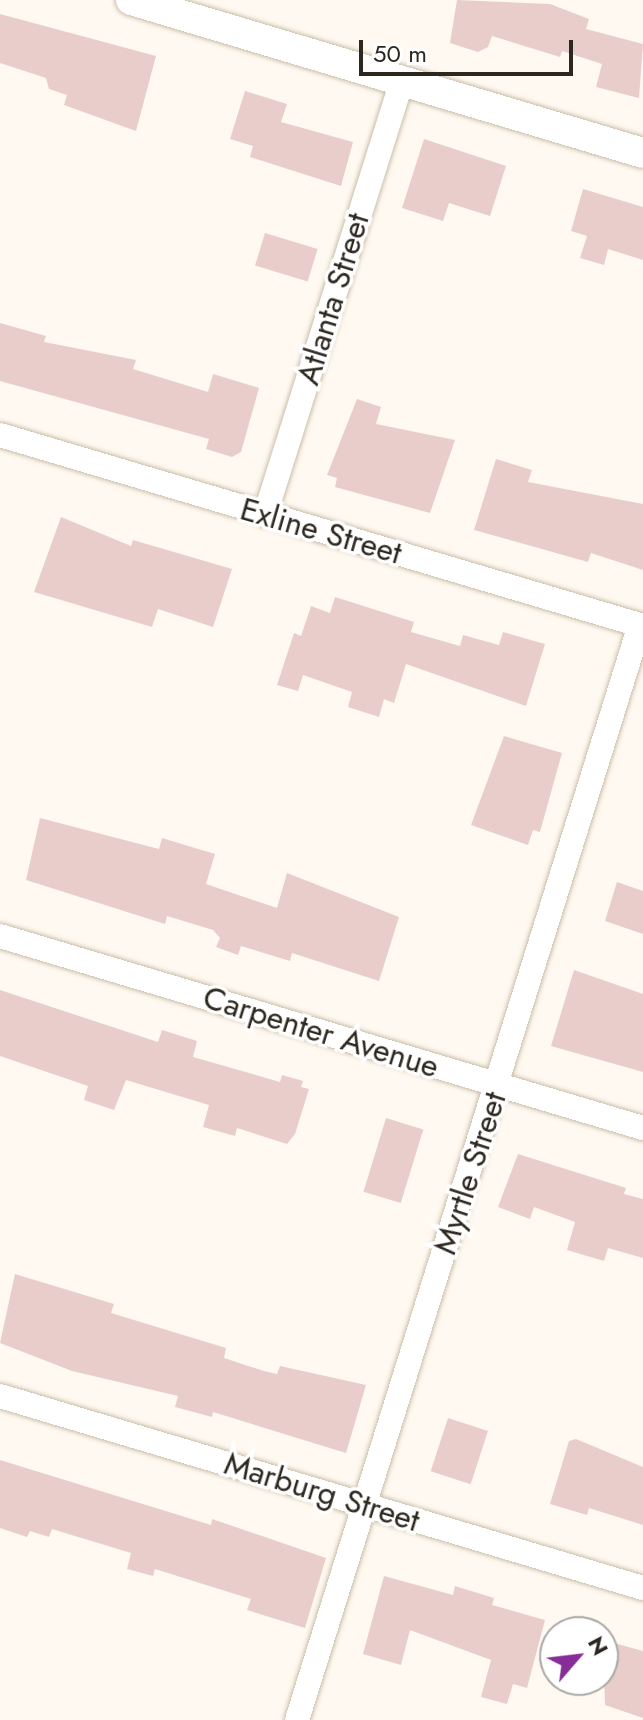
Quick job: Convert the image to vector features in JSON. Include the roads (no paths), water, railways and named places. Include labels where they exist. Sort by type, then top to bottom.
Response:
[{"type":"street","points":[[131,0],[643,153]]},
{"type":"street","name":"Atlanta Street","points":[[265,515],[401,83]]},
{"type":"street","name":"Exline Street","points":[[0,435],[642,625]]},
{"type":"street","name":"Myrtle Street","points":[[297,1720],[642,625]]},
{"type":"street","name":"Carpenter Avenue","points":[[0,936],[643,1128]]},
{"type":"street","name":"Marburg Street","points":[[0,1396],[643,1588]]}]
